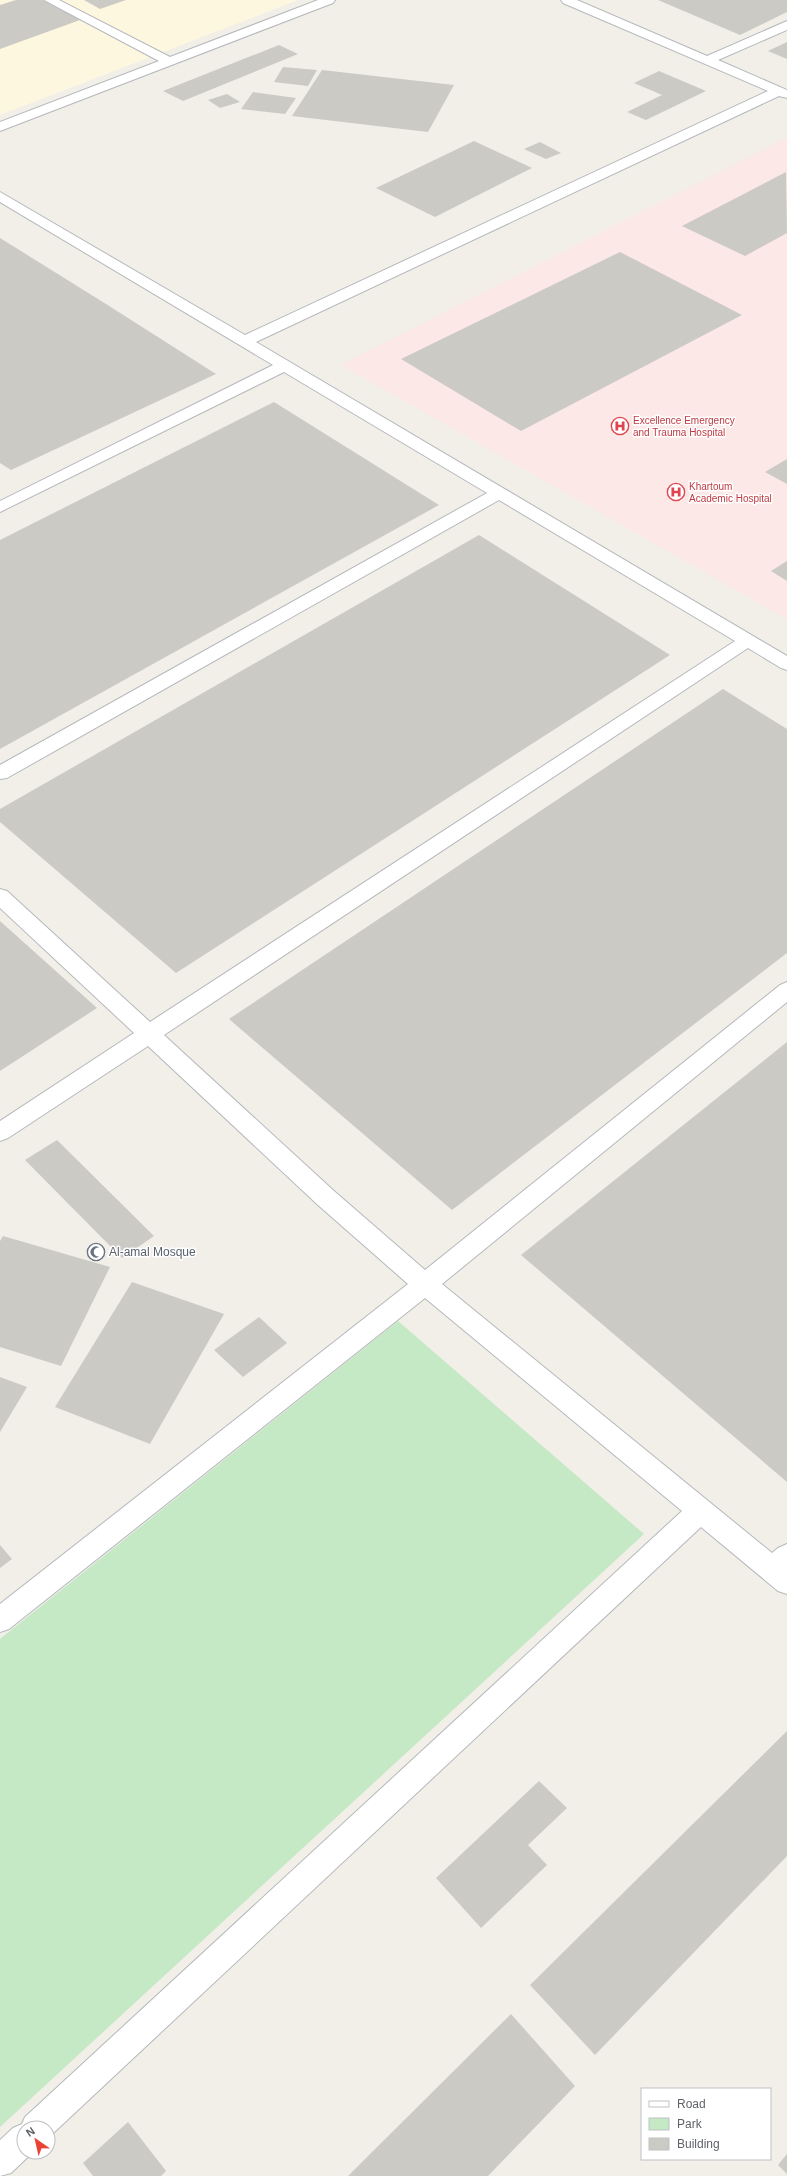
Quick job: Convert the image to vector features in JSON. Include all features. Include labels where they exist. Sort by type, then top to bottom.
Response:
[{"type":"street","points":[[50,0],[169,61]]},
{"type":"street","points":[[0,126],[329,0]]},
{"type":"street","points":[[567,0],[783,93]]},
{"type":"street","points":[[708,60],[787,25]]},
{"type":"street","points":[[246,341],[783,93]]},
{"type":"street","points":[[0,196],[787,664]]},
{"type":"street","points":[[1,505],[286,365]]},
{"type":"street","points":[[0,773],[500,492]]},
{"type":"street","points":[[0,1132],[748,640]]},
{"type":"street","points":[[0,896],[147,1035],[326,1198],[425,1284],[702,1510],[782,1569]]},
{"type":"street","points":[[0,1620],[425,1284],[787,990]]},
{"type":"street","points":[[45,2120],[702,1510]]},
{"type":"street","points":[[0,2162],[16,2147]]},
{"type":"shaded area","points":[[0,0],[298,0],[0,115]]},
{"type":"shaded area","name":"Khartoum Academic Hospital","points":[[786,138],[787,619],[341,365]]},
{"type":"green space","points":[[398,1321],[644,1534],[0,2127],[0,1639]]},
{"type":"building","points":[[16,0],[42,0],[80,20],[0,49],[0,5]]},
{"type":"building","points":[[84,0],[126,0],[100,9]]},
{"type":"building","points":[[658,0],[787,0],[787,12],[740,35]]},
{"type":"building","points":[[787,42],[787,59],[768,51]]},
{"type":"building","points":[[279,45],[298,54],[183,101],[163,91]]},
{"type":"building","points":[[283,67],[317,70],[308,86],[274,82]]},
{"type":"building","points":[[322,70],[454,85],[428,132],[292,116]]},
{"type":"building","points":[[659,71],[706,91],[646,120],[627,112],[662,95],[634,83]]},
{"type":"building","points":[[253,92],[296,98],[285,114],[241,109]]},
{"type":"building","points":[[227,94],[240,102],[220,108],[208,100]]},
{"type":"building","points":[[474,141],[532,168],[435,217],[376,188]]},
{"type":"building","points":[[540,142],[561,153],[546,159],[524,149]]},
{"type":"building","points":[[786,172],[787,233],[745,256],[682,226]]},
{"type":"building","points":[[0,238],[216,374],[11,470],[0,463]]},
{"type":"building","points":[[620,252],[742,315],[521,431],[401,359]]},
{"type":"building","points":[[274,402],[439,505],[0,749],[0,540]]},
{"type":"building","points":[[787,459],[787,484],[765,472]]},
{"type":"building","points":[[479,535],[670,655],[176,973],[0,822],[0,809]]},
{"type":"building","points":[[787,561],[787,581],[771,571]]},
{"type":"building","points":[[723,689],[787,729],[787,953],[452,1210],[229,1019]]},
{"type":"building","points":[[0,921],[97,1008],[0,1071]]},
{"type":"building","points":[[787,1042],[787,1482],[521,1255]]},
{"type":"building","points":[[57,1140],[154,1236],[122,1258],[25,1160]]},
{"type":"building","points":[[3,1236],[110,1267],[61,1366],[0,1347],[0,1241]]},
{"type":"building","points":[[132,1282],[224,1314],[150,1444],[55,1407]]},
{"type":"building","points":[[259,1317],[287,1343],[243,1377],[214,1350]]},
{"type":"building","points":[[0,1377],[27,1387],[0,1432]]},
{"type":"building","points":[[0,1545],[12,1559],[0,1568]]},
{"type":"building","points":[[787,1731],[787,1856],[595,2055],[530,1985]]},
{"type":"building","points":[[539,1781],[567,1808],[528,1845],[547,1865],[481,1928],[436,1878]]},
{"type":"building","points":[[511,2014],[575,2086],[488,2176],[348,2176]]},
{"type":"building","points":[[128,2122],[166,2171],[161,2176],[93,2176],[83,2163]]},
{"type":"building","points":[[787,2154],[787,2174],[778,2165]]},
{"type":"place","name":"Excellence Emergency and Trauma Hospital","points":[[620,426]]},
{"type":"place","name":"Khartoum Academic Hospital","points":[[676,492]]},
{"type":"place","name":"Al-amal Mosque","points":[[96,1252]]}]
